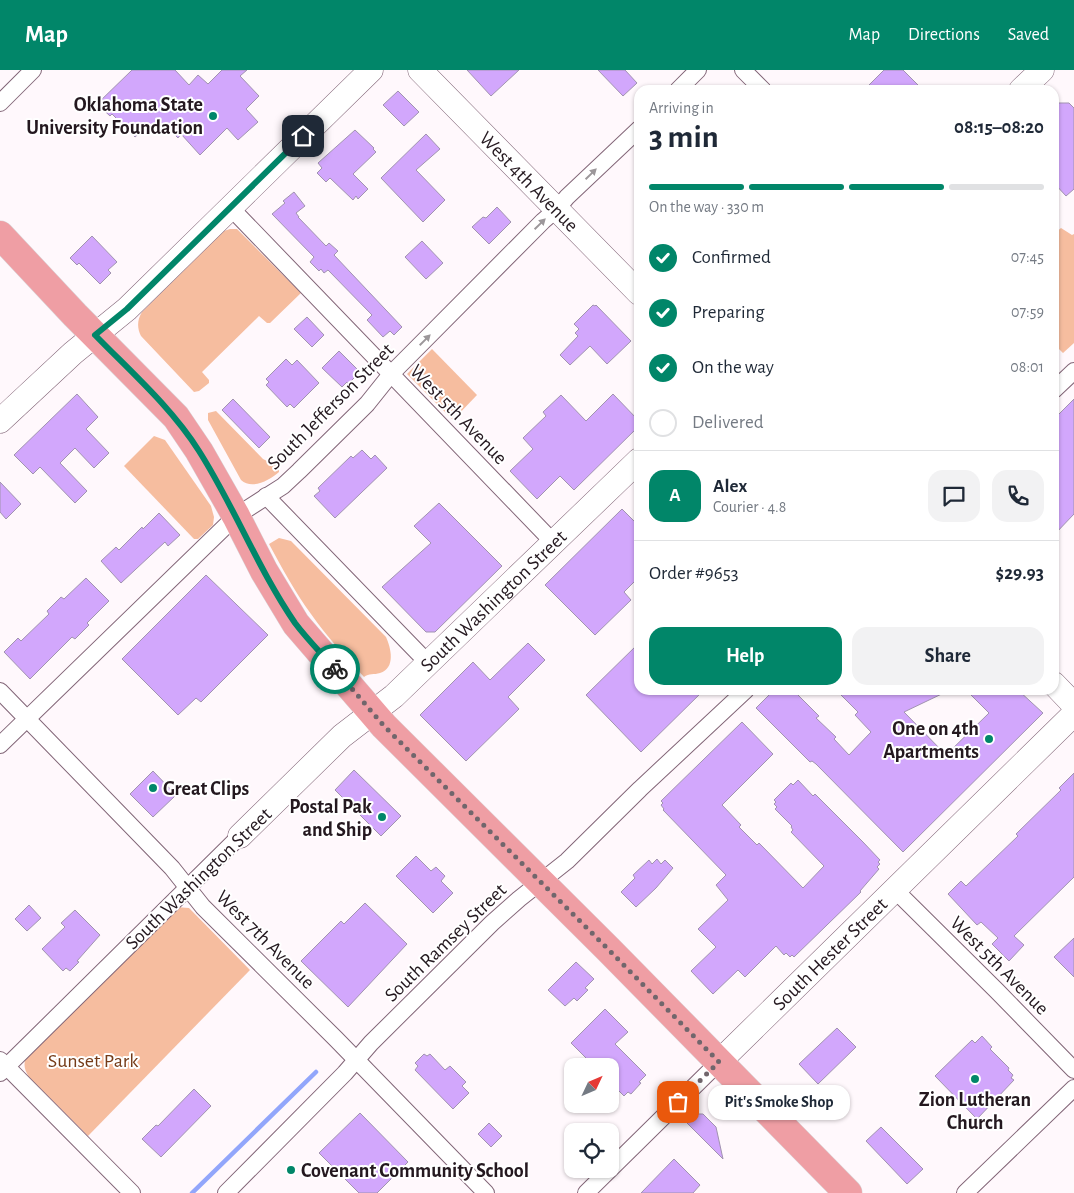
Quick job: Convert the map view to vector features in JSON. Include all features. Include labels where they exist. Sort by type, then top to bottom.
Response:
[{"type":"highway","points":[[0,235],[176,418],[199,451],[236,516],[264,571],[296,624],[372,712],[848,1193]]},
{"type":"street","points":[[0,102],[33,70]]},
{"type":"street","points":[[0,420],[73,353],[127,309],[371,70]]},
{"type":"street","name":"West 4th Avenue","points":[[420,70],[634,288]]},
{"type":"street","points":[[683,85],[698,70]]},
{"type":"street","points":[[743,70],[758,85]]},
{"type":"street","points":[[1026,85],[1042,70]]},
{"type":"street","name":"South Jefferson Street","points":[[0,745],[236,516],[284,486],[367,404],[391,374],[542,221],[557,209],[567,197],[634,134]]},
{"type":"street","name":"West 5th Avenue","points":[[230,207],[554,542]]},
{"type":"street","points":[[1059,385],[1074,370]]},
{"type":"street","name":"South Washington Street","points":[[2,1066],[342,736],[394,696],[634,465]]},
{"type":"street","points":[[266,496],[428,663]]},
{"type":"street","points":[[1059,689],[1074,705]]},
{"type":"street","name":"West 7th Avenue","points":[[0,691],[172,868],[203,907],[356,1059],[486,1193]]},
{"type":"street","name":"South Ramsey Street","points":[[226,1193],[492,923],[567,862],[640,789],[741,695]]},
{"type":"street","name":"South Hester Street","points":[[586,1193],[1074,714]]},
{"type":"street","name":"West 5th Avenue","points":[[895,890],[1074,1070]]},
{"type":"street","points":[[2,1066],[132,1193]]},
{"type":"street","points":[[965,1193],[1074,1088]]},
{"type":"green space","points":[[1061,228],[1072,235],[1074,234],[1074,343],[1063,353],[1059,349],[1059,230]]},
{"type":"green space","points":[[237,229],[301,293],[270,323],[267,323],[259,316],[202,372],[209,380],[209,383],[199,391],[194,392],[141,336],[138,321],[142,312],[224,231]]},
{"type":"green space","points":[[432,349],[477,395],[453,420],[407,374]]},
{"type":"green space","points":[[216,411],[263,459],[279,467],[279,472],[261,483],[250,484],[241,480],[208,420],[208,413]]},
{"type":"green space","points":[[154,436],[165,440],[211,506],[214,517],[213,525],[198,539],[194,539],[124,466]]},
{"type":"green space","points":[[279,538],[291,541],[386,637],[391,657],[385,670],[364,677],[324,631],[300,597],[269,544]]},
{"type":"green space","name":"Sunset Park","points":[[175,907],[189,908],[250,970],[88,1136],[29,1077],[25,1066],[27,1055]]},
{"type":"building","points":[[132,70],[175,70],[189,85],[198,75],[208,84],[222,70],[247,70],[240,76],[259,96],[246,109],[258,122],[238,140],[227,128],[200,155],[181,134],[178,138],[165,125],[157,133],[149,125],[135,137],[112,114],[110,116],[97,104]]},
{"type":"building","points":[[467,70],[519,70],[491,96]]},
{"type":"building","points":[[598,70],[625,70],[637,83],[623,96]]},
{"type":"building","points":[[884,70],[903,70],[918,85],[869,85]]},
{"type":"building","points":[[398,91],[419,112],[404,126],[383,105]]},
{"type":"building","points":[[1059,103],[1069,103],[1074,108],[1074,189],[1066,196],[1059,188]]},
{"type":"building","points":[[355,130],[376,152],[353,174],[368,189],[358,199],[356,196],[353,200],[330,178],[326,182],[317,173],[322,168],[318,163]]},
{"type":"building","points":[[426,134],[440,149],[416,170],[445,200],[423,222],[381,178]]},
{"type":"building","points":[[294,192],[305,206],[296,213],[298,217],[326,246],[329,243],[338,251],[334,255],[402,327],[394,335],[390,331],[383,337],[367,320],[372,315],[328,270],[324,273],[321,269],[319,271],[310,262],[314,257],[272,214]]},
{"type":"building","points":[[497,207],[511,222],[489,244],[472,227],[483,217],[486,218]]},
{"type":"building","points":[[92,236],[117,262],[108,270],[111,273],[100,284],[79,263],[77,265],[70,258]]},
{"type":"building","points":[[422,241],[443,263],[426,279],[405,257]]},
{"type":"building","points":[[593,305],[596,305],[631,341],[607,364],[590,346],[570,365],[560,355],[578,336],[575,333],[579,329],[574,324]]},
{"type":"building","points":[[307,317],[324,335],[312,347],[294,329]]},
{"type":"building","points":[[339,351],[360,372],[348,384],[347,382],[342,387],[322,368]]},
{"type":"building","points":[[286,359],[292,365],[297,360],[319,383],[294,408],[290,404],[287,407],[266,385],[269,382],[266,379]]},
{"type":"building","points":[[77,394],[98,417],[86,429],[109,453],[94,468],[75,448],[60,463],[87,491],[75,503],[40,467],[33,474],[14,455]]},
{"type":"building","points":[[613,394],[634,416],[634,431],[574,490],[560,476],[537,499],[510,471],[533,449],[523,438],[546,416],[543,412],[561,395],[586,421]]},
{"type":"building","points":[[233,399],[270,437],[259,448],[222,410]]},
{"type":"building","points":[[1074,399],[1074,514],[1059,530],[1059,414]]},
{"type":"building","points":[[362,450],[371,459],[375,455],[387,468],[335,518],[314,496],[320,491],[318,488],[351,456],[353,458]]},
{"type":"building","points":[[0,482],[21,504],[6,519],[0,512]]},
{"type":"building","points":[[439,503],[502,566],[435,632],[426,632],[382,587],[431,543],[414,526]]},
{"type":"building","points":[[622,509],[634,521],[634,582],[624,592],[631,600],[595,635],[545,585]]},
{"type":"building","points":[[159,513],[180,535],[168,546],[165,542],[121,583],[101,561],[116,547],[119,550]]},
{"type":"building","points":[[206,575],[268,635],[201,702],[196,698],[178,715],[122,659]]},
{"type":"building","points":[[86,578],[109,601],[87,623],[89,625],[75,639],[72,637],[30,679],[4,652],[18,638],[21,641],[49,614],[47,611],[61,597],[64,599]]},
{"type":"building","points":[[528,643],[545,660],[508,697],[519,709],[466,761],[420,715],[473,662],[490,680]]},
{"type":"building","points":[[634,648],[634,695],[699,695],[641,752],[586,695]]},
{"type":"building","points":[[769,695],[798,695],[819,716],[816,718],[836,737],[834,739],[849,755],[871,732],[855,715],[858,712],[841,695],[940,695],[904,712],[946,755],[989,713],[971,695],[1023,695],[1043,713],[903,852],[816,764],[812,761],[810,762],[756,708]]},
{"type":"building","points":[[742,722],[773,754],[722,805],[741,825],[739,827],[757,845],[759,843],[803,888],[824,866],[791,832],[793,830],[792,826],[775,809],[777,807],[774,804],[776,802],[774,800],[791,783],[793,785],[798,780],[813,796],[815,794],[863,842],[880,860],[878,862],[880,864],[877,867],[879,869],[861,892],[794,957],[792,955],[790,957],[786,953],[784,955],[776,946],[745,977],[738,970],[713,994],[691,971],[716,947],[698,929],[728,900],[716,885],[726,875],[663,810],[661,805],[663,803],[661,801]]},
{"type":"building","points":[[354,770],[401,816],[381,836],[335,790]]},
{"type":"building","name":"Great Clips","points":[[153,771],[176,795],[153,817],[130,794]]},
{"type":"building","points":[[1074,773],[1074,877],[1014,936],[1024,945],[1009,961],[992,944],[998,938],[981,922],[977,925],[948,894],[961,881],[966,886],[1018,836],[1016,834],[1061,790],[1059,788]]},
{"type":"building","points":[[416,856],[431,871],[436,867],[445,876],[441,881],[453,893],[433,913],[396,876]]},
{"type":"building","points":[[657,859],[661,864],[665,860],[673,868],[636,907],[621,892],[635,878],[633,875],[649,860],[652,864]]},
{"type":"building","points":[[365,903],[407,944],[348,1007],[301,961],[341,921],[344,924]]},
{"type":"building","points":[[29,905],[41,918],[27,931],[15,919]]},
{"type":"building","points":[[75,910],[100,935],[70,971],[66,968],[63,971],[42,949],[65,927],[61,923]]},
{"type":"building","points":[[1074,938],[1074,977],[1054,957]]},
{"type":"building","points":[[576,962],[594,979],[585,988],[588,990],[577,1001],[574,998],[565,1006],[548,990]]},
{"type":"building","points":[[605,1009],[628,1032],[615,1044],[646,1075],[631,1094],[628,1092],[624,1096],[619,1091],[619,1058],[586,1058],[571,1043]]},
{"type":"building","points":[[837,1028],[856,1047],[818,1084],[799,1064]]},
{"type":"building","name":"Zion Lutheran Church","points":[[982,1036],[992,1047],[990,1049],[1009,1068],[1008,1070],[1013,1075],[1011,1078],[1014,1080],[977,1119],[935,1076],[972,1040],[975,1043]]},
{"type":"building","points":[[424,1054],[427,1056],[430,1054],[445,1070],[450,1066],[466,1082],[462,1086],[469,1093],[453,1109],[415,1070],[418,1066],[415,1063]]},
{"type":"building","points":[[194,1089],[211,1106],[161,1157],[142,1139],[156,1125],[158,1126]]},
{"type":"building","points":[[360,1113],[408,1162],[377,1193],[359,1193],[319,1153]]},
{"type":"building","points":[[697,1114],[703,1114],[716,1127],[723,1159],[687,1123]]},
{"type":"building","points":[[489,1123],[502,1136],[491,1147],[478,1134]]},
{"type":"building","points":[[881,1127],[923,1169],[907,1184],[866,1141]]},
{"type":"building","points":[[674,1159],[700,1185],[693,1193],[641,1193]]},
{"type":"waterway","points":[[192,1193],[316,1072]]},
{"type":"way so far","points":[[335,669],[384,726],[719,1062],[678,1102]]},
{"type":"place","name":"Oklahoma State University Foundation","points":[[213,116]]},
{"type":"place","name":"One on 4th Apartments","points":[[989,739]]},
{"type":"place","name":"Great Clips","points":[[153,788]]},
{"type":"place","name":"Postal Pak and Ship","points":[[382,817]]},
{"type":"place","name":"Zion Lutheran Church","points":[[975,1079]]},
{"type":"place","name":"Pit's Smoke Shop","points":[[678,1102]]},
{"type":"place","name":"Covenant Community School","points":[[291,1170]]},
{"type":"route","points":[[303,136],[127,309],[95,335],[176,418],[199,451],[236,516],[264,571],[296,624],[335,669]]}]
